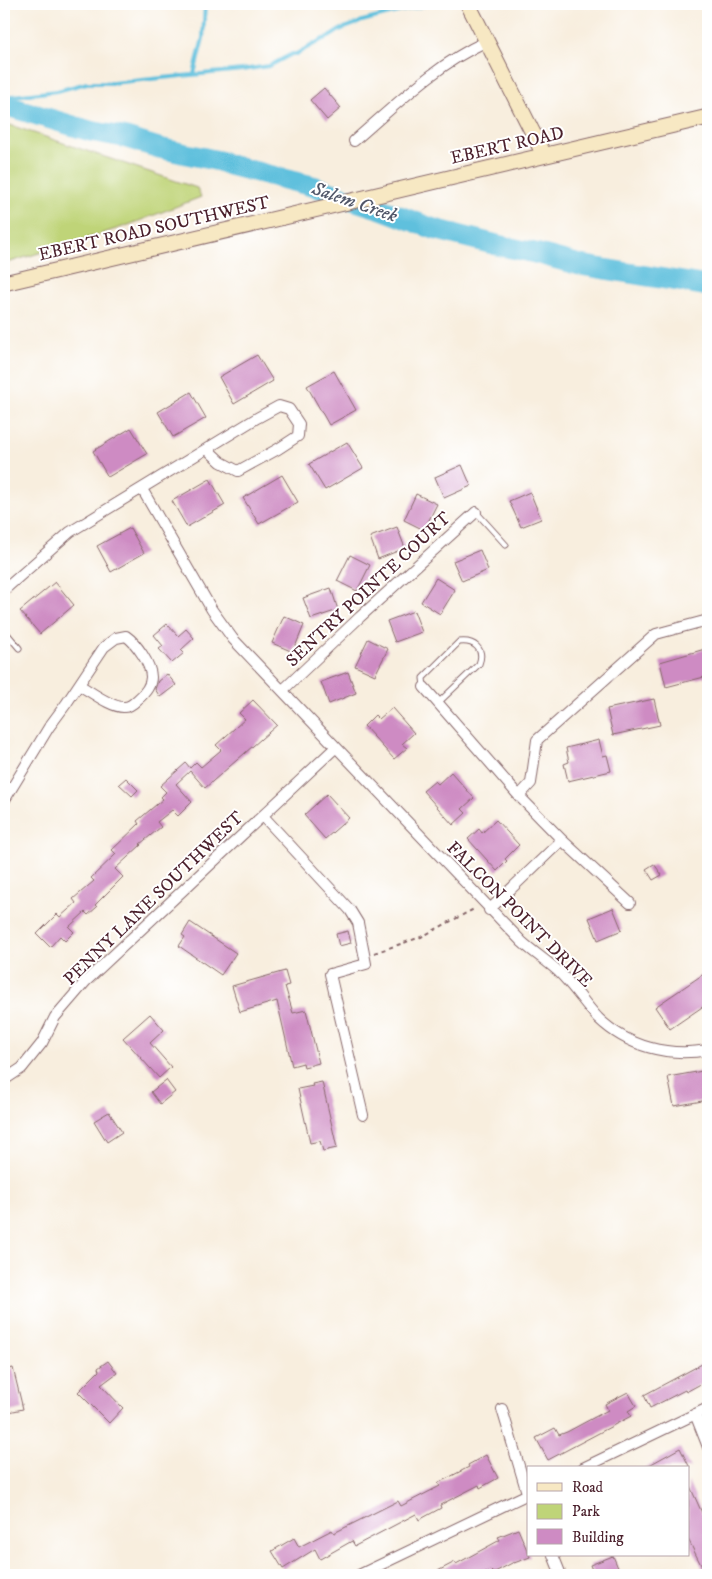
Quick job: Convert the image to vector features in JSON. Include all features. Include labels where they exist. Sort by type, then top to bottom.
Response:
[{"type":"main road","points":[[468,4],[544,155]]},
{"type":"main road","name":"EBERT ROAD","points":[[313,209],[708,117]]},
{"type":"main road","name":"EBERT ROAD SOUTHWEST","points":[[4,283],[313,209]]},
{"type":"street","points":[[354,141],[432,73],[464,51],[487,41]]},
{"type":"street","points":[[4,590],[70,532],[207,448],[257,418],[279,406],[288,409],[299,424],[298,436],[238,471],[221,462],[207,448]]},
{"type":"street","name":"FALCON POINT DRIVE","points":[[142,488],[212,610],[233,639],[486,907],[522,942],[558,971],[599,1018],[622,1037],[648,1047],[680,1053],[708,1050]]},
{"type":"street","name":"SENTRY POINTE COURT","points":[[283,690],[476,512]]},
{"type":"street","points":[[519,796],[530,784],[537,740],[656,634],[708,620]]},
{"type":"street","points":[[4,801],[50,727],[104,647],[116,638],[126,636],[134,641],[141,650],[151,677],[149,686],[141,696],[131,705],[124,708],[112,704],[79,685]]},
{"type":"street","points":[[424,687],[519,796],[562,840],[630,903]]},
{"type":"street","name":"PENNY LANE SOUTHWEST","points":[[4,1080],[22,1068],[42,1044],[54,1017],[86,980],[336,747]]},
{"type":"street","points":[[263,816],[350,910],[358,924],[366,964],[330,974],[363,1115]]},
{"type":"street","points":[[486,907],[562,840]]},
{"type":"street","points":[[588,1466],[708,1408]]},
{"type":"street","points":[[502,1410],[527,1492]]},
{"type":"street","points":[[695,1414],[708,1447]]},
{"type":"street","points":[[359,1575],[527,1495]]},
{"type":"street","points":[[553,1556],[561,1575]]},
{"type":"lane","points":[[476,512],[506,545]]},
{"type":"lane","points":[[4,630],[19,648]]},
{"type":"lane","points":[[424,687],[423,678],[460,642],[473,643],[482,653],[479,664],[437,703]]},
{"type":"path","points":[[364,956],[421,937],[486,907]]},
{"type":"green space","points":[[4,123],[197,188],[201,197],[126,226],[4,264]]},
{"type":"building","points":[[324,88],[341,108],[327,120],[310,100]]},
{"type":"building","points":[[257,355],[273,381],[234,404],[219,377]]},
{"type":"building","points":[[334,371],[356,410],[329,425],[307,386]]},
{"type":"building","points":[[191,392],[206,418],[173,437],[158,412]]},
{"type":"building","points":[[131,428],[147,454],[108,477],[93,451]]},
{"type":"building","points":[[347,442],[363,468],[325,490],[309,464]]},
{"type":"building","points":[[462,465],[471,486],[444,498],[435,477]]},
{"type":"building","points":[[282,475],[298,502],[259,524],[243,498]]},
{"type":"building","points":[[210,479],[225,505],[187,527],[172,501]]},
{"type":"building","points":[[530,492],[541,519],[521,527],[509,501]]},
{"type":"building","points":[[416,494],[437,504],[424,530],[404,520]]},
{"type":"building","points":[[397,527],[405,548],[378,559],[370,537]]},
{"type":"building","points":[[130,528],[144,553],[111,572],[97,546]]},
{"type":"building","points":[[480,550],[488,570],[462,581],[453,561]]},
{"type":"building","points":[[350,555],[370,565],[357,591],[337,581]]},
{"type":"building","points":[[436,578],[455,590],[440,614],[421,602]]},
{"type":"building","points":[[55,582],[74,605],[40,634],[20,611]]},
{"type":"building","points":[[331,588],[338,610],[311,619],[303,598]]},
{"type":"building","points":[[414,611],[422,632],[395,642],[387,621]]},
{"type":"building","points":[[284,616],[304,625],[293,652],[272,643]]},
{"type":"building","points":[[167,624],[178,636],[186,629],[194,638],[181,650],[184,653],[172,663],[159,649],[163,646],[154,635]]},
{"type":"building","points":[[368,639],[388,649],[375,675],[355,666]]},
{"type":"building","points":[[705,649],[708,659],[708,676],[666,687],[660,662]]},
{"type":"building","points":[[348,672],[356,693],[329,704],[321,682]]},
{"type":"building","points":[[167,674],[176,685],[160,697],[155,689],[158,681]]},
{"type":"building","points":[[654,699],[660,725],[613,735],[607,709]]},
{"type":"building","points":[[253,700],[277,725],[205,788],[190,771],[176,784],[192,802],[178,816],[172,810],[157,822],[161,827],[140,844],[115,869],[123,877],[95,905],[97,907],[88,915],[85,912],[69,927],[74,932],[65,941],[60,936],[50,947],[37,934],[57,914],[60,917],[76,903],[73,899],[94,881],[91,878],[116,854],[112,850],[139,824],[137,821],[163,799],[161,797],[166,792],[160,786],[186,763],[190,768],[196,762],[201,767],[221,750],[216,745],[245,719],[239,713]]},
{"type":"building","points":[[392,708],[414,733],[402,744],[407,748],[394,759],[364,726],[375,715],[379,719]]},
{"type":"building","points":[[599,740],[603,756],[607,755],[611,771],[568,781],[564,764],[569,762],[566,748]]},
{"type":"building","points":[[451,772],[474,798],[462,809],[466,813],[453,825],[423,791],[435,781],[438,784]]},
{"type":"building","points":[[126,778],[138,790],[132,796],[119,784]]},
{"type":"building","points":[[327,794],[349,818],[325,839],[304,815]]},
{"type":"building","points":[[496,820],[519,845],[505,859],[507,861],[497,871],[468,839],[479,829],[482,833]]},
{"type":"building","points":[[654,864],[662,875],[653,880],[646,869]]},
{"type":"building","points":[[613,908],[622,930],[598,940],[589,918]]},
{"type":"building","points":[[190,922],[236,953],[221,975],[179,946],[185,937],[182,935]]},
{"type":"building","points":[[348,931],[351,943],[339,946],[336,934]]},
{"type":"building","points":[[285,971],[289,985],[285,986],[293,1013],[306,1010],[319,1063],[304,1067],[303,1063],[292,1066],[277,1001],[240,1012],[232,986]]},
{"type":"building","points":[[708,971],[708,1003],[670,1029],[655,1007]]},
{"type":"building","points":[[150,1014],[164,1030],[150,1043],[171,1067],[159,1078],[123,1038]]},
{"type":"building","points":[[708,1070],[708,1100],[674,1106],[668,1077]]},
{"type":"building","points":[[166,1080],[175,1092],[160,1104],[151,1092]]},
{"type":"building","points":[[322,1082],[337,1148],[323,1151],[320,1141],[310,1143],[298,1089]]},
{"type":"building","points":[[109,1112],[122,1132],[107,1142],[94,1121]]},
{"type":"building","points":[[108,1361],[117,1373],[101,1385],[123,1408],[109,1423],[78,1392],[99,1371],[98,1368]]},
{"type":"building","points":[[702,1364],[708,1380],[650,1408],[644,1395]]},
{"type":"building","points":[[13,1368],[23,1409],[4,1413],[4,1370]]},
{"type":"building","points":[[628,1392],[636,1406],[628,1411],[631,1416],[548,1460],[536,1438],[555,1428],[559,1435],[567,1432],[608,1410],[605,1404]]},
{"type":"building","points":[[680,1448],[689,1466],[648,1466]]},
{"type":"building","points":[[486,1455],[498,1478],[480,1488],[479,1485],[440,1505],[441,1508],[419,1520],[416,1514],[355,1546],[352,1541],[320,1559],[315,1549],[283,1569],[272,1551],[294,1538],[299,1547],[332,1530],[334,1533],[398,1501],[401,1506],[440,1486],[438,1483],[469,1467],[468,1465]]},
{"type":"building","points":[[690,1486],[708,1526],[708,1575],[706,1575],[690,1543]]},
{"type":"building","points":[[518,1529],[527,1550],[527,1556],[530,1557],[514,1562],[493,1573],[490,1570],[480,1575],[430,1575],[455,1562],[456,1564],[500,1540],[498,1537]]},
{"type":"building","points":[[613,1556],[621,1575],[594,1575],[590,1565]]},
{"type":"waterway","points":[[194,74],[203,38],[205,4]]},
{"type":"waterway","points":[[4,97],[57,91],[87,83],[112,83],[269,66],[292,54],[296,54],[342,29],[362,21],[429,4]]},
{"type":"waterway","name":"Salem Creek","points":[[4,105],[90,131],[123,137],[159,148],[219,161],[316,187],[434,229],[580,265],[708,286]]}]
